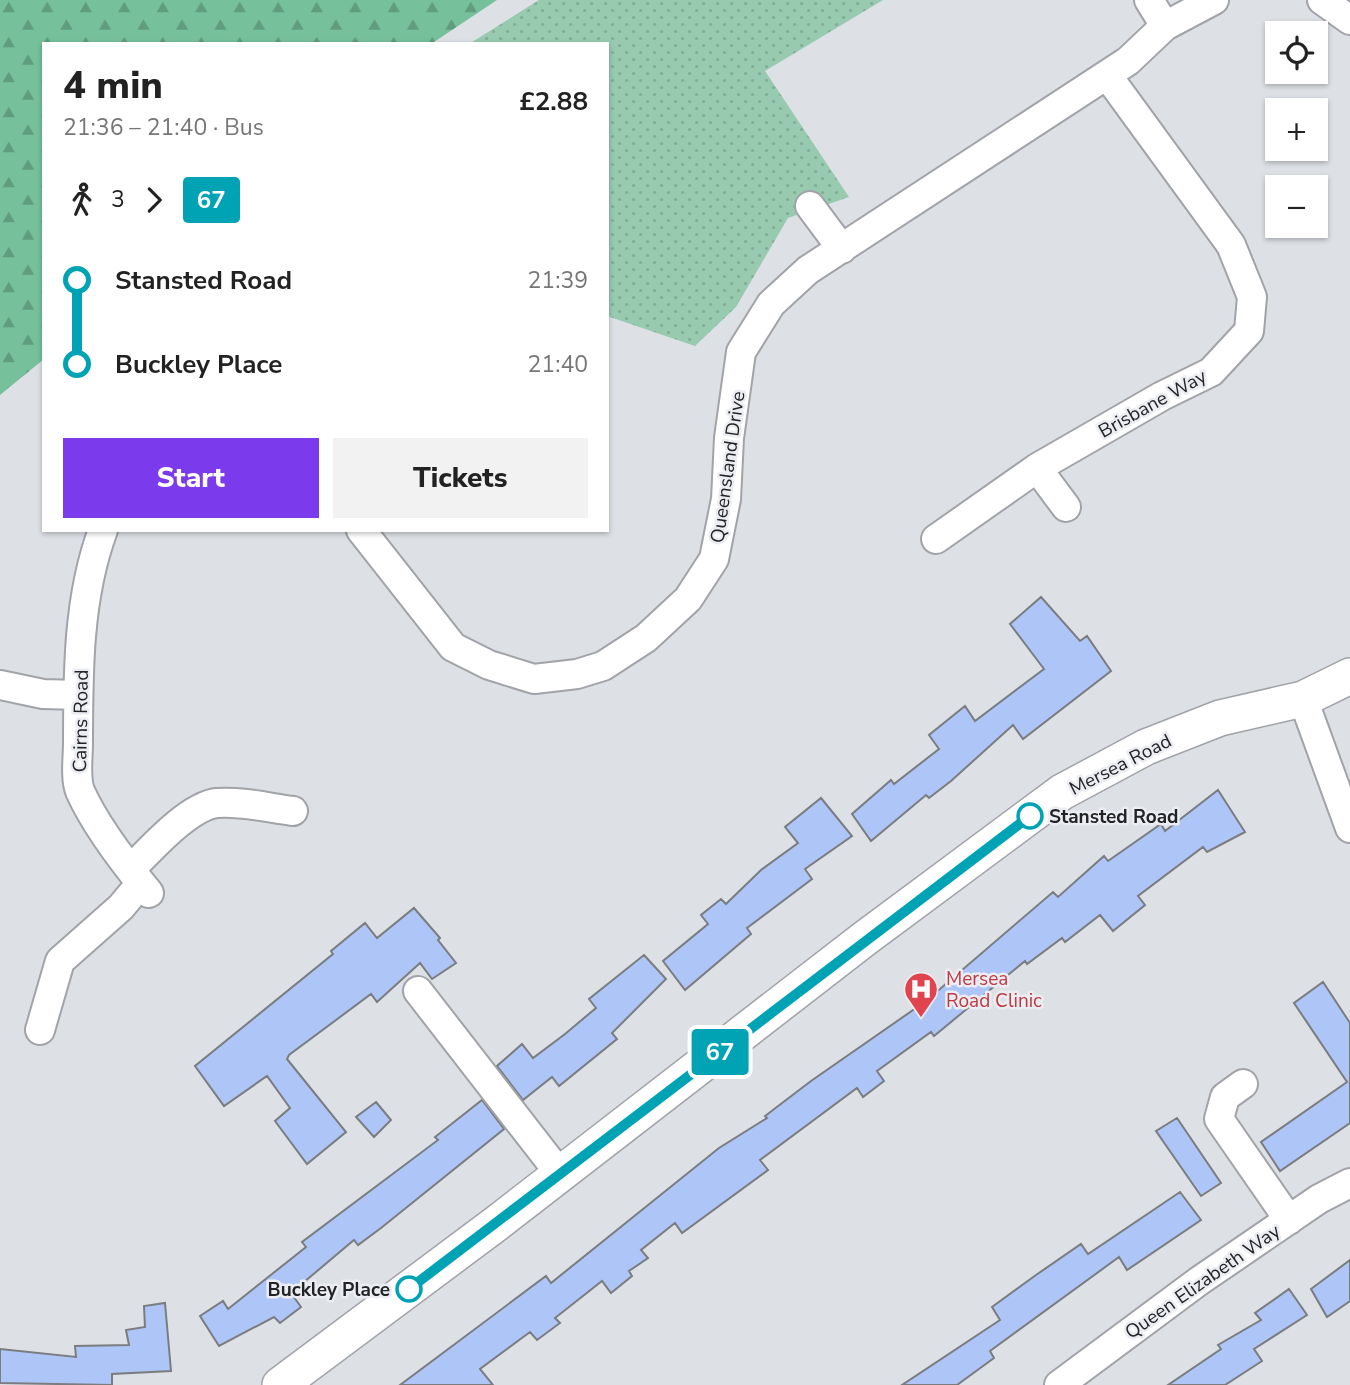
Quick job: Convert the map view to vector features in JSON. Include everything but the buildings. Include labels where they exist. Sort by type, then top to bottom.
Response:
[{"type":"main road","name":"Mersea Road","points":[[280,1385],[560,1174],[864,939],[1062,792],[1146,747],[1220,719],[1303,699],[1350,676]]},
{"type":"street","points":[[1149,0],[1166,26]]},
{"type":"street","name":"Queensland Drive","points":[[363,532],[453,647],[489,665],[534,678],[577,674],[603,666],[646,638],[688,599],[714,559],[726,499],[729,439],[741,352],[771,304],[808,270],[1128,61],[1166,26],[1214,0]]},
{"type":"street","points":[[1322,0],[1350,20]]},
{"type":"street","name":"Brisbane Way","points":[[936,539],[1037,468],[1162,396],[1211,372],[1249,331],[1252,297],[1231,245],[1107,75]]},
{"type":"street","points":[[810,206],[842,249]]},
{"type":"street","points":[[1037,468],[1066,507]]},
{"type":"street","name":"Cairns Road","points":[[102,532],[94,554],[83,610],[78,695],[79,789],[101,827],[141,882]]},
{"type":"street","points":[[0,685],[43,694],[78,695]]},
{"type":"street","points":[[1303,699],[1350,828]]},
{"type":"street","points":[[40,1031],[60,961],[85,936],[121,907],[141,882],[178,825],[199,809],[215,803],[293,811]]},
{"type":"street","points":[[418,991],[560,1174]]},
{"type":"street","points":[[1243,1084],[1225,1097],[1219,1119],[1289,1220]]},
{"type":"street","name":"Queen Elizabeth Way","points":[[1061,1384],[1289,1220],[1350,1183]]},
{"type":"green space","points":[[0,0],[497,0],[434,42],[42,42],[42,361],[0,395]]},
{"type":"green space","points":[[539,0],[883,0],[765,71],[849,197],[788,218],[736,307],[695,346],[609,317],[609,42],[472,42]]},
{"type":"bus line","name":"67","points":[[409,1289],[708,1062],[864,939],[1030,816]]},
{"type":"place","name":"Stansted Road","points":[[1030,816]]},
{"type":"place","name":"Mersea Road Clinic","points":[[921,1019]]},
{"type":"place","name":"Buckley Place","points":[[409,1289]]}]
